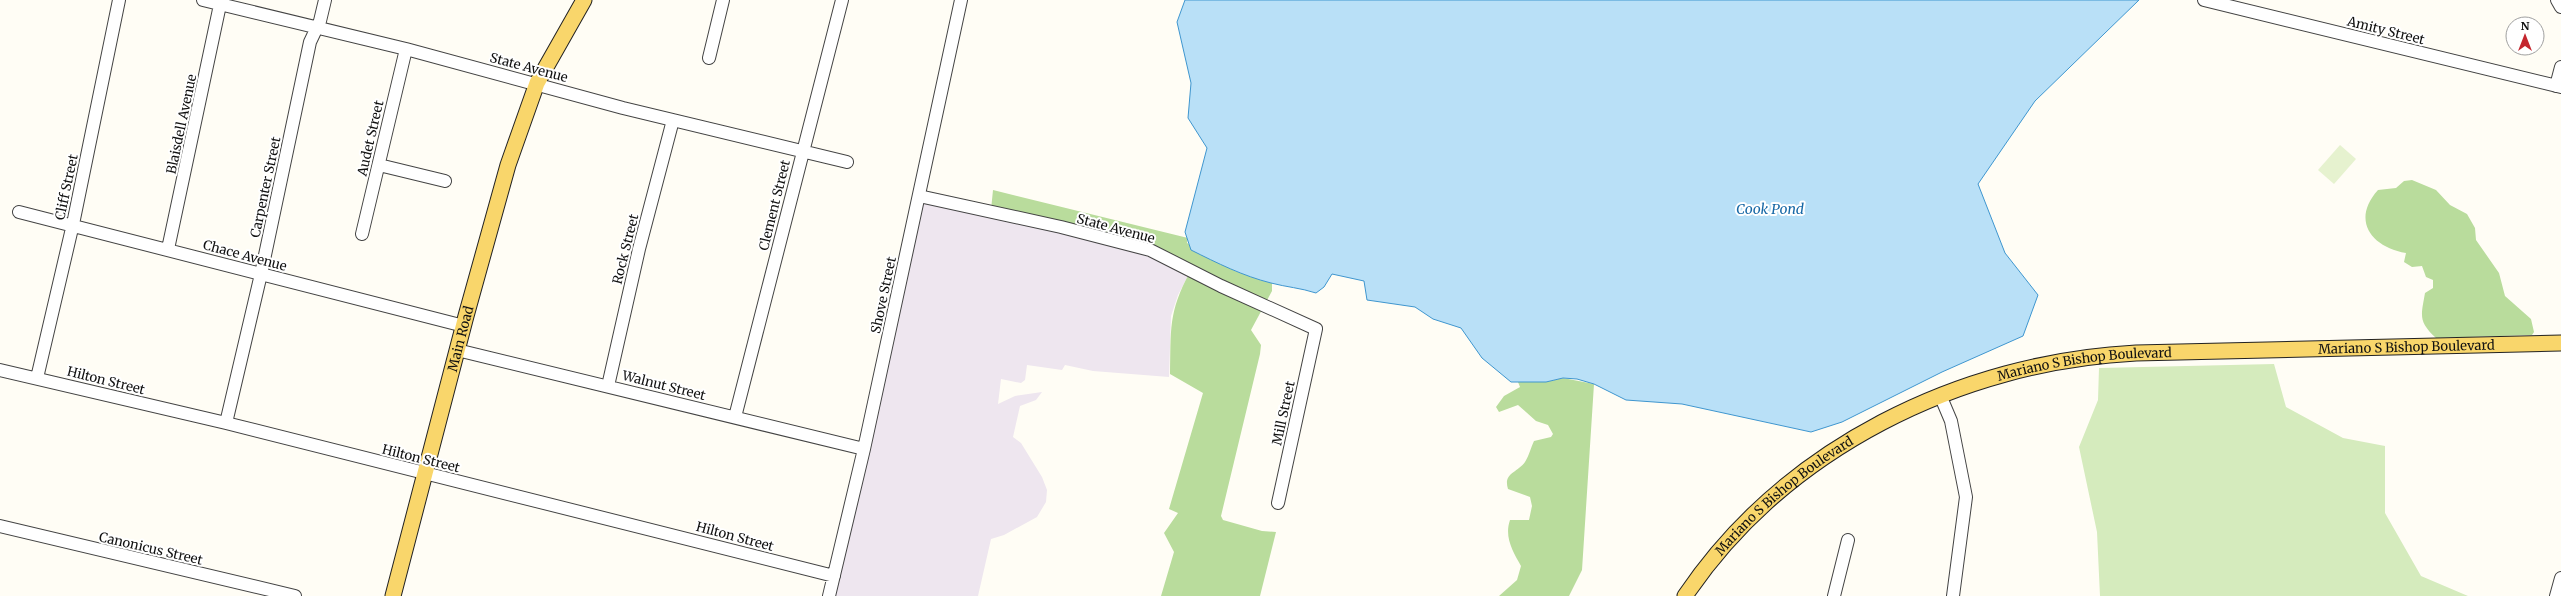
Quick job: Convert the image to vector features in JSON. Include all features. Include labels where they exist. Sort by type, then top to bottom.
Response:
[{"type":"main road","name":"Main Road","points":[[393,596],[426,474],[457,350],[508,165],[537,83],[584,0]]},
{"type":"main road","name":"Mariano S Bishop Boulevard","points":[[1685,596],[1730,539],[1761,509],[1798,478],[1861,434],[1902,412],[1940,395],[2028,367],[2108,354],[2561,343]]},
{"type":"street","name":"Cliff Street","points":[[37,378],[73,224],[119,0]]},
{"type":"street","name":"State Avenue","points":[[203,0],[222,2],[316,28],[406,49],[537,83],[673,120],[847,162]]},
{"type":"street","name":"Carpenter Street","points":[[226,423],[261,274],[310,42],[325,0]]},
{"type":"street","points":[[709,58],[723,0]]},
{"type":"street","name":"Clement Street","points":[[735,417],[802,151],[842,0]]},
{"type":"street","name":"Shove Street","points":[[829,596],[864,449],[961,0]]},
{"type":"street","name":"Amity Street","points":[[2204,0],[2559,87]]},
{"type":"street","points":[[2557,0],[2561,7]]},
{"type":"street","name":"Blaisdell Avenue","points":[[168,249],[222,2]]},
{"type":"street","name":"Audet Street","points":[[362,234],[406,49]]},
{"type":"street","points":[[2559,87],[2561,67]]},
{"type":"street","name":"Rock Street","points":[[608,386],[639,249],[673,120]]},
{"type":"street","points":[[379,165],[444,180]]},
{"type":"street","name":"State Avenue","points":[[919,196],[1061,227],[1150,250],[1221,286],[1316,329]]},
{"type":"street","name":"Chace Avenue","points":[[19,212],[73,224],[464,326]]},
{"type":"street","name":"Mill Street","points":[[1278,503],[1316,329]]},
{"type":"street","name":"Walnut Street","points":[[457,350],[864,449]]},
{"type":"street","name":"Hilton Street","points":[[0,370],[226,423],[834,576]]},
{"type":"street","points":[[1940,395],[1951,421],[1966,498],[1953,596]]},
{"type":"street","name":"Canonicus Street","points":[[0,526],[295,596]]},
{"type":"street","points":[[1834,596],[1848,540]]},
{"type":"street","points":[[2556,596],[2561,578]]},
{"type":"shaded area","points":[[918,197],[1127,242],[1190,272],[1178,295],[1171,316],[1169,377],[1093,371],[1065,365],[1062,370],[1027,365],[1025,380],[1021,383],[1001,379],[998,404],[1015,396],[1042,392],[1036,400],[1020,406],[1013,437],[1021,443],[1042,477],[1047,490],[1046,502],[1037,517],[1004,535],[991,539],[978,596],[829,596]]},
{"type":"green space","points":[[2340,145],[2356,159],[2334,184],[2318,170]]},
{"type":"green space","points":[[2412,180],[2436,190],[2450,205],[2467,214],[2475,228],[2476,240],[2499,273],[2505,296],[2531,319],[2534,332],[2532,335],[2436,338],[2426,327],[2422,318],[2422,307],[2425,293],[2433,288],[2433,280],[2426,277],[2422,266],[2412,267],[2404,262],[2406,253],[2383,245],[2369,230],[2366,222],[2366,212],[2370,201],[2378,190],[2396,188],[2404,181]]},
{"type":"green space","points":[[993,190],[1188,238],[1187,243],[1235,271],[1272,283],[1272,291],[1251,330],[1261,345],[1260,354],[1221,516],[1223,520],[1262,531],[1276,532],[1260,596],[1161,596],[1174,552],[1164,533],[1178,513],[1169,509],[1203,393],[1170,374],[1171,333],[1174,310],[1190,272],[1149,248],[991,210]]},
{"type":"green space","points":[[2274,364],[2286,407],[2343,438],[2385,446],[2385,513],[2421,576],[2468,596],[2100,596],[2097,532],[2079,447],[2098,400],[2099,368]]},
{"type":"green space","points":[[1563,378],[1594,384],[1582,570],[1569,596],[1499,596],[1517,580],[1521,566],[1510,544],[1508,526],[1510,520],[1529,520],[1532,506],[1530,497],[1508,489],[1507,480],[1509,476],[1525,462],[1534,441],[1551,437],[1553,434],[1548,425],[1536,421],[1518,405],[1499,412],[1496,407],[1504,396],[1520,387],[1518,382],[1546,382]]},
{"type":"water","name":"Cook Pond","points":[[1185,0],[2139,0],[2035,101],[1978,184],[2005,253],[2038,295],[2023,336],[1942,372],[1842,422],[1811,432],[1682,404],[1626,400],[1594,384],[1577,379],[1563,378],[1546,382],[1511,382],[1482,358],[1461,328],[1433,319],[1415,307],[1367,300],[1364,281],[1332,274],[1324,287],[1316,293],[1250,277],[1191,250],[1185,232],[1207,148],[1188,118],[1191,83],[1177,22]]}]
